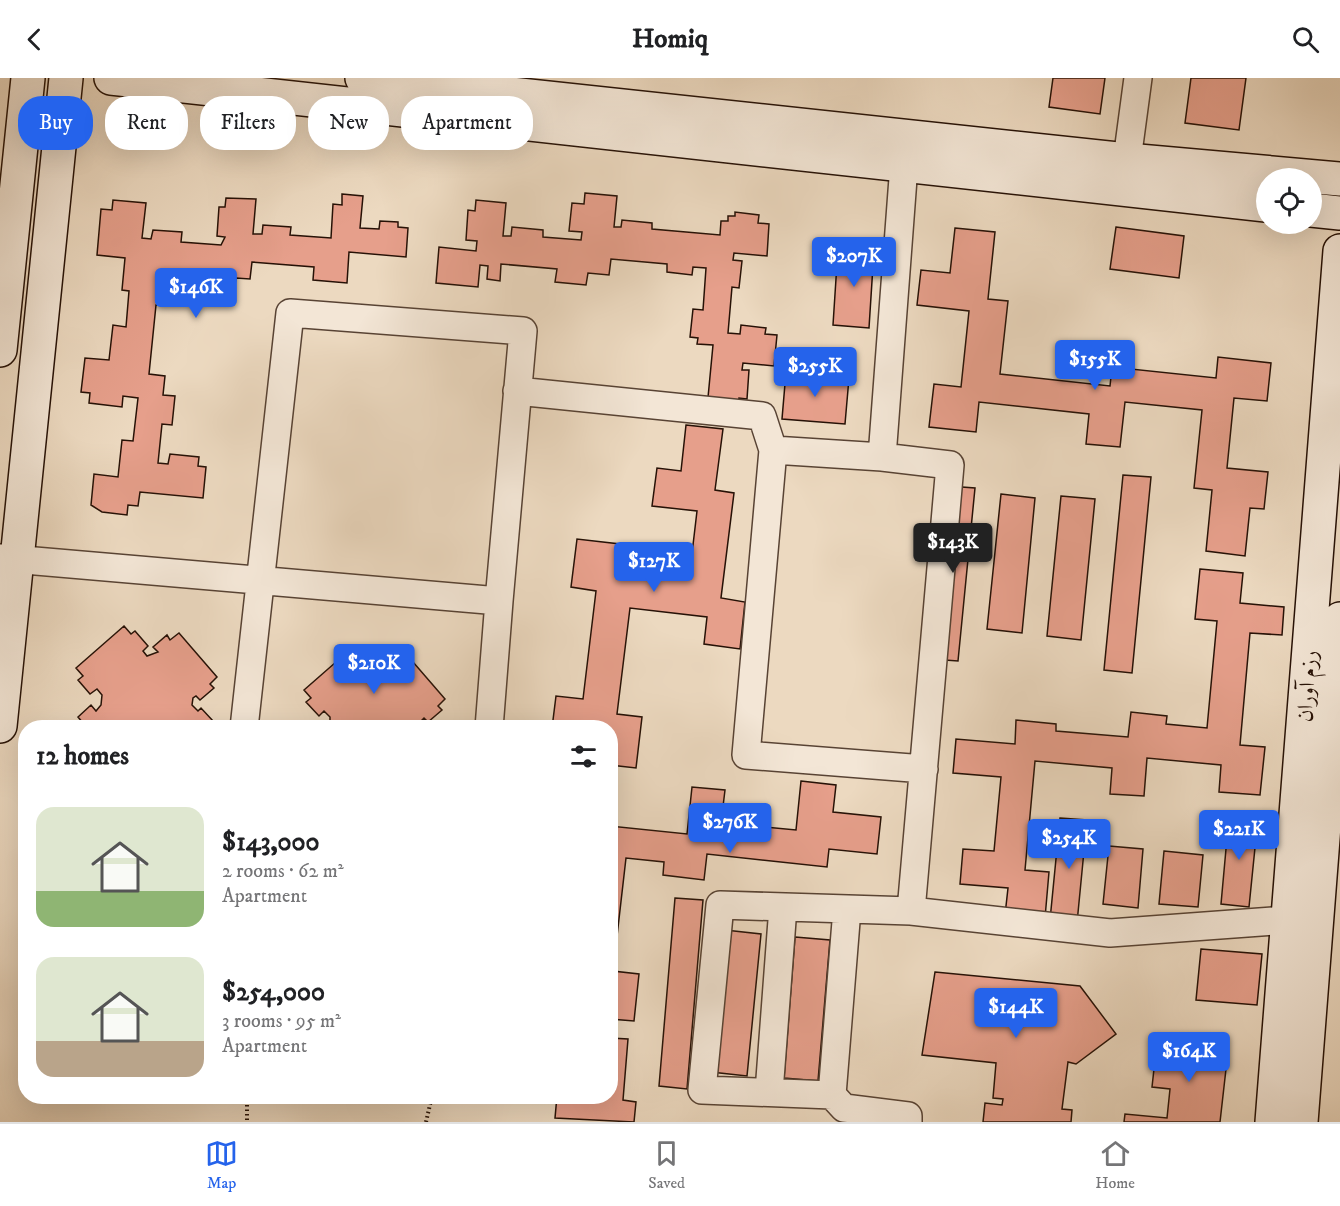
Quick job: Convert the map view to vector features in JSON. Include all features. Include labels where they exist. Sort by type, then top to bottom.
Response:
[{"type":"street","points":[[0,350],[28,78]]},
{"type":"street","points":[[0,726],[8,559],[66,78]]},
{"type":"street","points":[[111,78],[1256,204]]},
{"type":"street","points":[[362,78],[1127,160],[1340,179]]},
{"type":"street","points":[[1127,160],[1138,78]]},
{"type":"street","points":[[882,457],[904,165]]},
{"type":"street","points":[[1322,211],[1340,213]]},
{"type":"street","name":"رزم آوران","points":[[1272,1122],[1340,251]]},
{"type":"street","points":[[245,720],[258,580],[290,313],[523,331],[490,720]]},
{"type":"street","points":[[518,391],[762,416],[773,450],[746,755],[924,769]]},
{"type":"street","points":[[773,450],[882,457],[950,465],[911,911]]},
{"type":"street","points":[[8,559],[499,601]]},
{"type":"street","name":"رزم آوران","points":[[1301,1122],[1340,620]]},
{"type":"street","points":[[908,1122],[908,1116],[844,1108],[832,1095],[702,1090],[720,905],[911,911],[1110,933],[1287,920]]},
{"type":"street","points":[[769,1092],[783,908]]},
{"type":"street","points":[[832,1095],[847,909]]},
{"type":"path","points":[[247,1104],[247,1122]]},
{"type":"path","points":[[426,1122],[430,1104]]},
{"type":"building","points":[[1053,78],[1105,78],[1100,114],[1049,107]]},
{"type":"building","points":[[1191,78],[1246,78],[1239,130],[1185,123]]},
{"type":"building","points":[[585,193],[617,196],[614,227],[621,227],[622,220],[652,223],[652,229],[720,235],[721,221],[728,221],[728,216],[735,216],[735,212],[759,215],[758,223],[769,224],[767,256],[734,253],[733,260],[742,261],[739,288],[732,287],[728,333],[740,334],[741,325],[766,328],[765,334],[777,335],[774,366],[743,363],[742,370],[749,370],[747,399],[739,398],[738,410],[707,408],[713,345],[697,344],[698,338],[690,337],[693,309],[703,310],[706,268],[693,267],[692,275],[667,272],[667,264],[611,259],[609,275],[588,273],[586,285],[555,282],[557,269],[501,264],[500,281],[487,279],[488,266],[480,265],[478,287],[436,283],[439,247],[476,251],[477,241],[466,240],[468,210],[475,211],[476,200],[506,203],[503,236],[511,236],[512,227],[543,230],[543,237],[581,240],[582,232],[569,231],[572,203],[584,204]]},
{"type":"building","points":[[342,194],[363,196],[360,228],[379,229],[380,221],[398,222],[398,227],[408,228],[406,257],[349,252],[347,283],[313,280],[314,267],[252,262],[250,279],[236,278],[234,292],[203,290],[203,282],[167,278],[164,306],[156,305],[149,374],[165,376],[163,395],[175,396],[172,425],[162,424],[158,463],[168,464],[170,454],[199,457],[198,466],[206,467],[203,498],[140,492],[138,506],[128,505],[127,515],[102,512],[91,505],[94,474],[118,477],[122,440],[133,441],[138,398],[123,396],[122,407],[89,403],[90,393],[81,392],[85,358],[109,360],[113,325],[126,327],[129,291],[122,290],[125,258],[97,255],[101,209],[112,210],[113,200],[146,203],[142,238],[151,239],[153,230],[182,232],[181,242],[221,245],[225,237],[217,236],[219,207],[225,207],[226,198],[256,199],[253,234],[262,234],[263,225],[291,227],[290,235],[331,238],[333,204],[342,205]]},
{"type":"building","points":[[1116,227],[1184,236],[1179,278],[1110,269]]},
{"type":"building","points":[[955,228],[995,232],[988,299],[1008,301],[1000,374],[1110,386],[1112,367],[1216,378],[1218,357],[1271,363],[1267,401],[1234,398],[1227,468],[1268,472],[1264,509],[1250,508],[1245,556],[1206,551],[1212,490],[1194,488],[1202,410],[1125,402],[1120,447],[1086,444],[1089,414],[979,402],[976,432],[929,427],[934,384],[961,387],[969,311],[917,305],[921,270],[950,273]]},
{"type":"building","points":[[838,248],[874,250],[869,328],[833,325]]},
{"type":"building","points":[[786,372],[849,378],[845,424],[782,419]]},
{"type":"building","points":[[686,425],[723,429],[715,490],[734,493],[721,598],[745,602],[740,649],[704,644],[707,617],[630,608],[617,714],[642,717],[636,768],[618,766],[618,720],[553,720],[556,696],[583,699],[596,591],[571,587],[577,539],[620,544],[617,570],[689,579],[697,511],[652,506],[657,468],[681,471]]},
{"type":"building","points":[[1123,475],[1151,477],[1132,673],[1104,670]]},
{"type":"building","points":[[948,486],[975,488],[958,661],[931,659]]},
{"type":"building","points":[[1001,494],[1035,498],[1022,633],[987,629]]},
{"type":"building","points":[[1061,496],[1095,499],[1081,640],[1047,636]]},
{"type":"building","points":[[1200,569],[1243,573],[1240,603],[1284,607],[1282,635],[1250,633],[1240,745],[1265,747],[1260,795],[1219,792],[1221,765],[1147,758],[1144,796],[1110,794],[1112,768],[1035,761],[1025,870],[1049,872],[1045,918],[1005,915],[1008,888],[960,884],[963,849],[994,851],[1001,777],[953,773],[956,739],[1015,744],[1016,720],[1056,724],[1056,731],[1128,737],[1131,712],[1167,716],[1166,724],[1207,728],[1217,621],[1195,619]]},
{"type":"building","points":[[124,626],[131,634],[135,631],[148,646],[143,651],[147,656],[158,652],[153,647],[167,635],[170,640],[179,633],[217,677],[210,684],[214,688],[200,700],[196,696],[193,698],[192,705],[198,711],[201,708],[212,720],[80,720],[78,717],[91,705],[96,711],[101,705],[102,695],[97,689],[90,694],[78,680],[83,676],[76,668]]},
{"type":"building","points":[[352,648],[359,657],[363,654],[376,669],[371,673],[375,678],[386,674],[381,669],[394,657],[399,662],[407,655],[445,699],[438,706],[442,710],[430,720],[424,718],[422,720],[330,720],[324,711],[319,716],[306,702],[311,698],[304,690]]},
{"type":"building","points":[[801,781],[836,785],[833,812],[881,817],[877,854],[829,849],[827,867],[707,854],[704,880],[663,875],[664,862],[626,858],[618,928],[618,827],[687,834],[692,787],[725,790],[721,823],[796,830]]},
{"type":"building","points":[[1229,816],[1258,818],[1249,907],[1221,904]]},
{"type":"building","points":[[1060,818],[1087,820],[1077,923],[1050,920]]},
{"type":"building","points":[[1109,846],[1143,849],[1138,908],[1103,904]]},
{"type":"building","points":[[1164,851],[1203,855],[1198,907],[1159,904]]},
{"type":"building","points":[[675,898],[703,900],[687,1089],[659,1086]]},
{"type":"building","points":[[725,930],[761,934],[747,1076],[711,1072]]},
{"type":"building","points":[[795,937],[830,940],[818,1081],[784,1078]]},
{"type":"building","points":[[1201,949],[1262,954],[1257,1005],[1196,1000]]},
{"type":"building","points":[[618,972],[639,974],[634,1021],[618,1020]]},
{"type":"building","points":[[935,972],[1080,986],[1116,1034],[1076,1064],[1068,1062],[1062,1109],[1072,1110],[1071,1122],[983,1122],[985,1103],[1002,1105],[1003,1099],[993,1098],[996,1063],[922,1055]]},
{"type":"building","points":[[1201,1037],[1221,1039],[1218,1065],[1211,1064],[1210,1067],[1226,1069],[1220,1122],[1124,1122],[1125,1114],[1167,1118],[1170,1089],[1152,1087],[1157,1042],[1180,1045],[1180,1051],[1199,1053]]},
{"type":"building","points":[[618,1038],[628,1039],[623,1100],[636,1102],[634,1122],[555,1118],[556,1104],[618,1104]]}]
